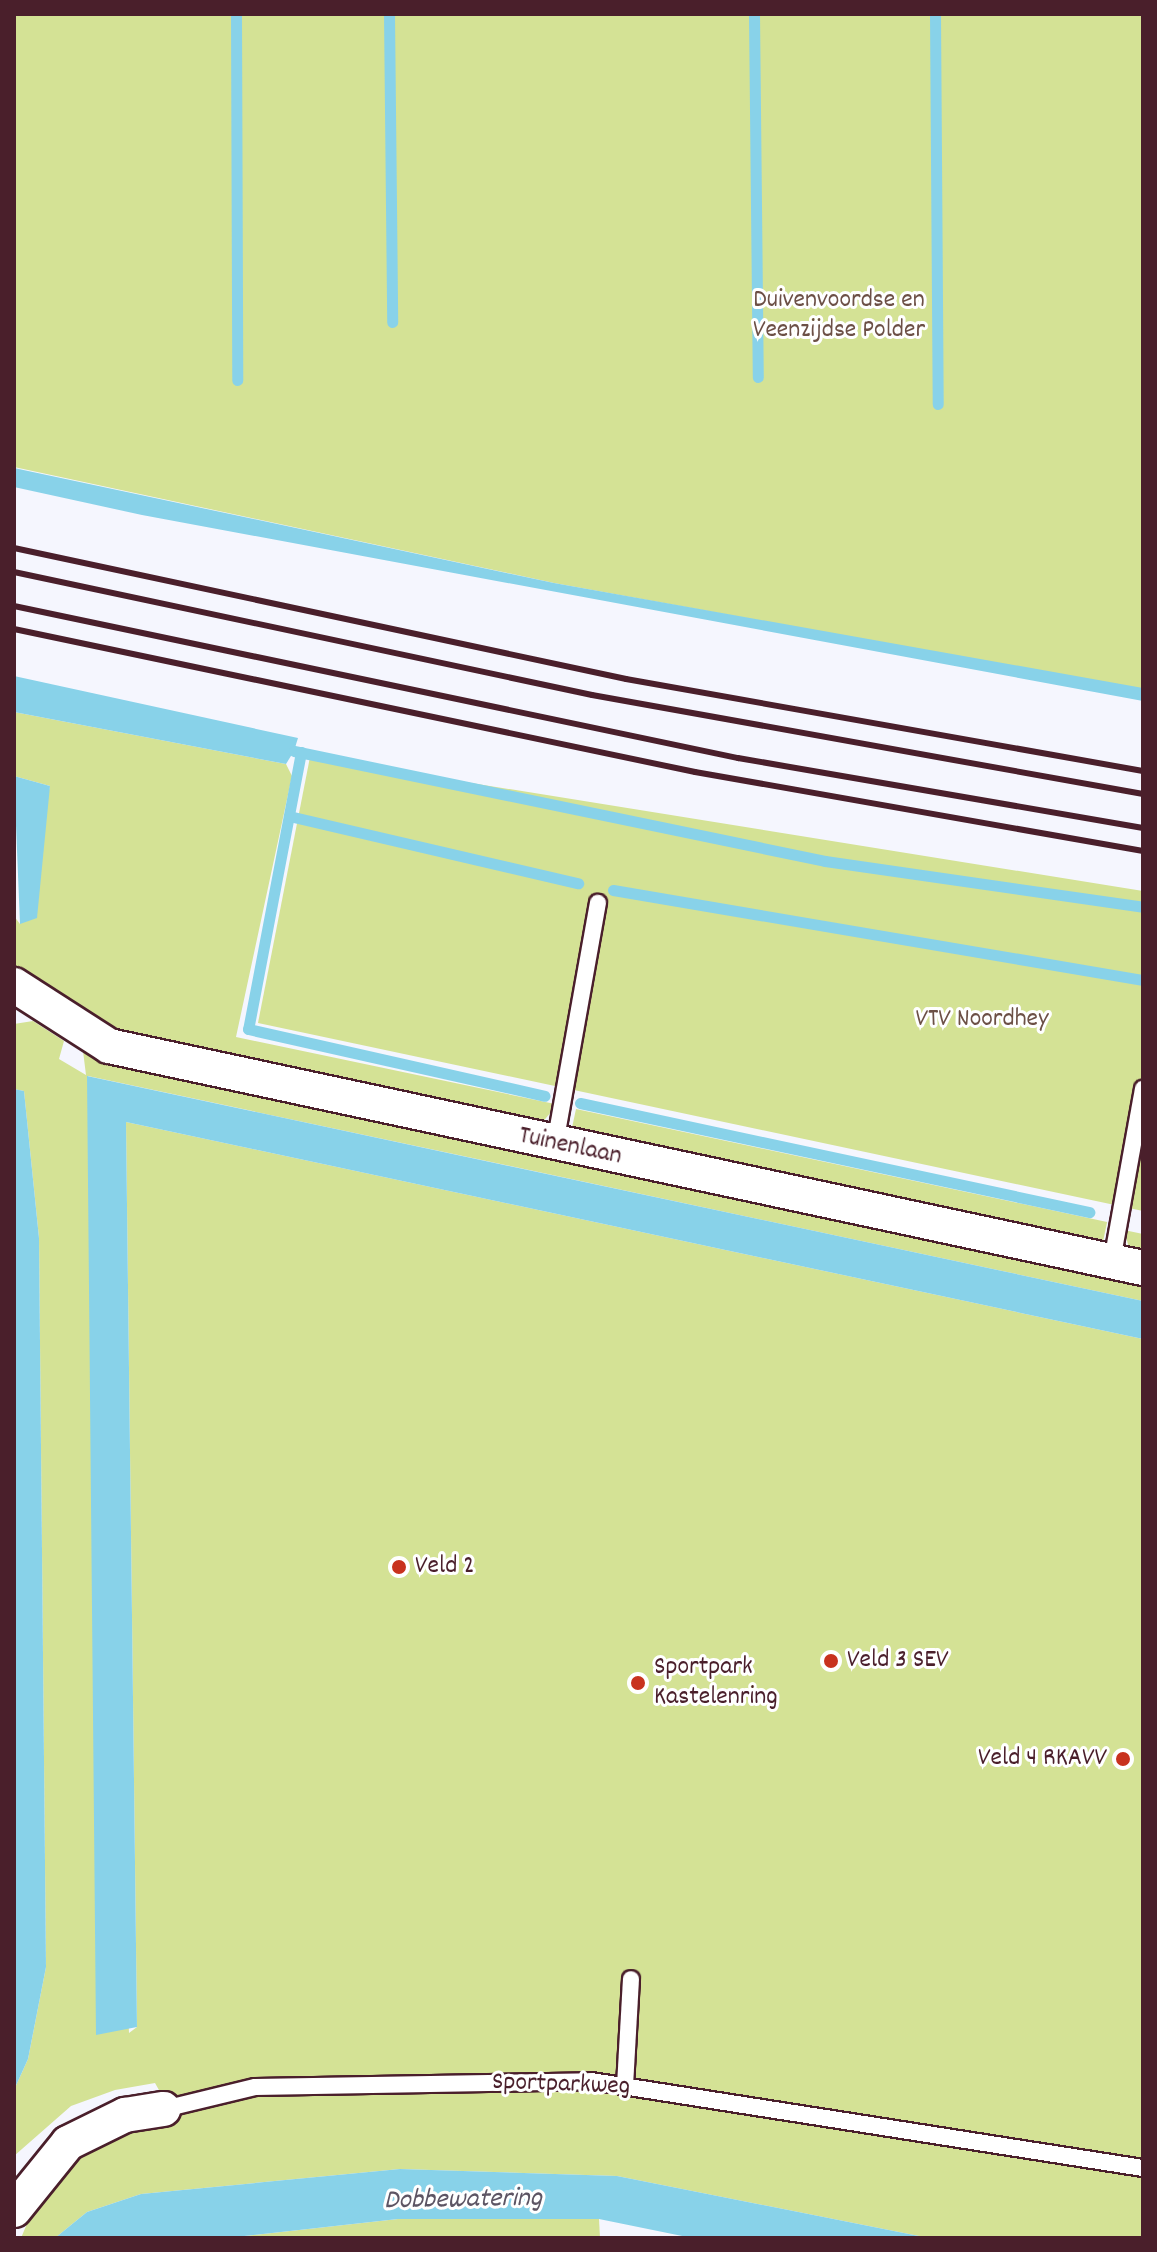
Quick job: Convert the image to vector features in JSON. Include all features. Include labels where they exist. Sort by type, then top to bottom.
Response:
[{"type":"street","name":"Tuinenlaan","points":[[14,985],[109,1046],[555,1144],[1128,1264]]},
{"type":"street","name":"Sportparkweg","points":[[14,2210],[35,2175],[68,2143],[125,2115],[164,2109]]},
{"type":"lane","points":[[555,1144],[598,903]]},
{"type":"lane","points":[[1128,1264],[1143,1089]]},
{"type":"lane","points":[[625,2086],[631,1979]]},
{"type":"lane","name":"Sportparkweg","points":[[164,2109],[255,2087],[532,2080],[625,2086],[1143,2168]]},
{"type":"green space","name":"Duivenvoordse en Veenzijdse Polder","points":[[14,14],[1143,14],[1143,690],[554,583],[14,467]]},
{"type":"green space","points":[[14,712],[286,764],[292,776],[236,1037],[555,1104],[552,1111],[540,1125],[111,1032],[14,967],[14,916],[20,924],[50,786],[14,776]]},
{"type":"green space","name":"VTV Noordhey","points":[[310,757],[1143,891],[1143,1211],[258,1023]]},
{"type":"green space","name":"Sportpark Kastelenring","points":[[33,1021],[64,1041],[59,1059],[86,1075],[83,1051],[1143,1282],[1143,1301],[88,1076],[129,2033],[137,2027],[126,1122],[1143,1339],[1143,2238],[929,2238],[617,2176],[400,2169],[141,2194],[87,2212],[55,2238],[21,2238],[39,2195],[92,2148],[125,2130],[177,2122],[155,2083],[115,2090],[71,2106],[14,2156],[14,2090],[28,2059],[46,1967],[39,1238],[24,1091],[14,1089],[14,1024]]},
{"type":"green space","points":[[576,1109],[1107,1222],[1102,1244],[571,1131]]},
{"type":"green space","points":[[1124,1230],[1143,1234],[1143,1251],[1129,1248]]},
{"type":"green space","points":[[398,2219],[599,2219],[600,2238],[226,2238]]},
{"type":"water","points":[[14,468],[554,583],[1143,688],[1143,701],[142,515],[14,487]]},
{"type":"water","points":[[14,676],[298,738],[286,764],[14,712]]},
{"type":"water","points":[[14,776],[50,786],[37,918],[20,924]]},
{"type":"water","points":[[87,1076],[1143,1301],[1143,1339],[126,1122],[137,2027],[96,2035]]},
{"type":"water","points":[[14,1089],[24,1091],[39,1238],[46,1967],[28,2059],[14,2090]]},
{"type":"water","name":"Dobbewatering","points":[[400,2169],[617,2176],[929,2238],[692,2238],[599,2219],[398,2219],[226,2238],[55,2238],[87,2212],[141,2194]]},
{"type":"waterway","points":[[236,14],[237,380]]},
{"type":"waterway","points":[[389,14],[392,322]]},
{"type":"waterway","points":[[754,14],[758,377]]},
{"type":"waterway","points":[[935,14],[938,404]]},
{"type":"waterway","points":[[294,751],[825,861],[1143,907]]},
{"type":"waterway","points":[[301,752],[248,1029],[545,1096]]},
{"type":"waterway","points":[[289,816],[578,883]]},
{"type":"waterway","points":[[613,890],[1143,980]]},
{"type":"waterway","points":[[580,1103],[1089,1212]]},
{"type":"railway","points":[[14,548],[626,679],[1143,771]]},
{"type":"railway","points":[[14,572],[592,695],[1143,794]]},
{"type":"railway","points":[[14,606],[738,758],[1143,828]]},
{"type":"railway","points":[[14,629],[695,772],[1143,851]]},
{"type":"place","name":"Veld 2","points":[[399,1567]]},
{"type":"place","name":"Veld 3 SEV","points":[[831,1661]]},
{"type":"place","name":"Sportpark Kastelenring","points":[[638,1683]]},
{"type":"place","name":"Veld 4 RKAVV","points":[[1123,1759]]}]
